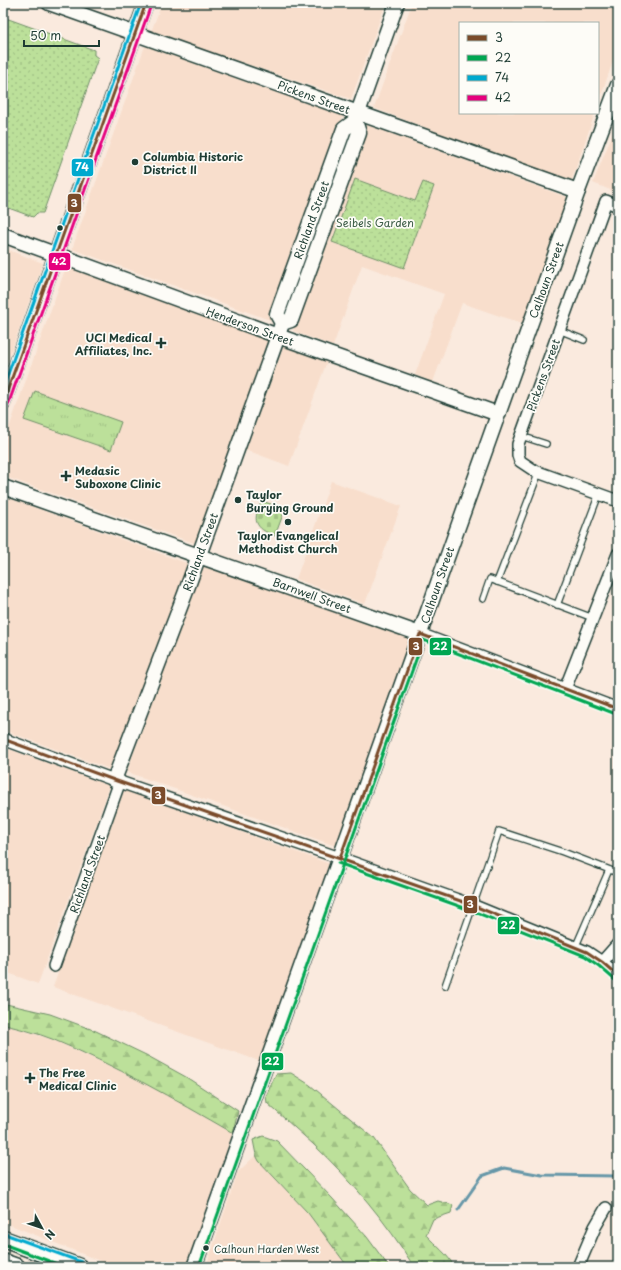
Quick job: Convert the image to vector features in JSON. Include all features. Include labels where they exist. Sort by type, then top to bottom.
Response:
[{"type":"main road","points":[[3,1239],[79,1267]]},
{"type":"main road","points":[[3,1262],[17,1267]]},
{"type":"street","name":"Pickens Street","points":[[49,3],[356,117],[578,191]]},
{"type":"street","points":[[3,403],[146,3]]},
{"type":"street","name":"Richland Street","points":[[280,330],[277,314],[296,260],[344,129],[356,117],[397,3]]},
{"type":"street","name":"Calhoun Street","points":[[194,1267],[498,414],[578,191],[618,85]]},
{"type":"street","name":"Richland Street","points":[[54,966],[117,780],[280,330],[291,320],[359,133],[356,117]]},
{"type":"street","points":[[324,183],[339,188]]},
{"type":"street","name":"Pickens Street","points":[[618,206],[606,201],[517,450],[520,461],[529,468],[618,501]]},
{"type":"street","name":"Henderson Street","points":[[3,236],[280,330],[498,414]]},
{"type":"street","points":[[296,260],[311,265]]},
{"type":"street","name":"Barnwell Street","points":[[3,487],[420,634],[618,709]]},
{"type":"street","points":[[566,689],[618,554]]},
{"type":"street","points":[[3,739],[472,905],[587,952],[602,962],[618,976]]},
{"type":"street","points":[[602,962],[618,944]]},
{"type":"street","points":[[578,1267],[595,1227],[606,1208]]},
{"type":"lane","points":[[559,330],[584,340]]},
{"type":"lane","points":[[521,436],[546,444]]},
{"type":"lane","points":[[497,582],[539,472]]},
{"type":"lane","points":[[557,605],[599,494]]},
{"type":"lane","points":[[483,599],[490,580],[593,618]]},
{"type":"lane","points":[[445,986],[499,830],[618,873]]},
{"type":"lane","points":[[575,948],[609,870]]},
{"type":"shaded area","points":[[162,3],[386,3],[351,99],[151,32]]},
{"type":"shaded area","points":[[412,3],[618,3],[618,47],[599,101],[599,22],[459,22],[459,114],[595,114],[571,182],[374,108]]},
{"type":"shaded area","points":[[145,46],[343,116],[270,320],[72,249]]},
{"type":"shaded area","points":[[618,120],[618,193],[593,183]]},
{"type":"shaded area","points":[[367,125],[569,198],[523,324],[462,303],[433,382],[415,375],[444,294],[362,265],[333,346],[293,331]]},
{"type":"shaded area","points":[[3,248],[43,263],[3,374]]},
{"type":"shaded area","points":[[66,267],[269,339],[197,544],[3,476],[3,445]]},
{"type":"shaded area","points":[[284,345],[327,361],[289,466],[246,450]]},
{"type":"shaded area","points":[[331,481],[401,506],[365,604],[296,579]]},
{"type":"shaded area","points":[[3,496],[189,564],[113,770],[3,730]]},
{"type":"shaded area","points":[[202,564],[411,638],[336,846],[127,772]]},
{"type":"shaded area","points":[[3,747],[110,786],[38,984],[3,971]]},
{"type":"shaded area","points":[[124,790],[330,864],[259,1061],[53,987]]},
{"type":"shaded area","points":[[3,1003],[6,1004],[5,1025],[51,1039],[102,1062],[160,1091],[233,1133],[186,1267],[115,1267],[3,1222]]},
{"type":"shaded area","points":[[256,1155],[259,1161],[308,1213],[348,1267],[206,1267],[238,1172]]},
{"type":"green space","points":[[3,17],[94,50],[94,55],[98,58],[43,213],[37,213],[33,217],[3,206]]},
{"type":"green space","name":"Seibels Garden","points":[[355,179],[415,201],[423,182],[434,186],[404,268],[332,242]]},
{"type":"green space","points":[[35,391],[121,422],[111,450],[24,420]]},
{"type":"green space","points":[[262,501],[285,509],[275,536],[263,530],[257,523],[257,513]]},
{"type":"green space","points":[[6,1004],[50,1014],[96,1031],[146,1055],[186,1077],[238,1111],[233,1133],[166,1095],[99,1060],[46,1037],[5,1025]]},
{"type":"green space","points":[[291,1073],[310,1085],[374,1138],[410,1189],[427,1205],[438,1201],[453,1205],[451,1213],[433,1219],[426,1235],[445,1254],[454,1267],[414,1267],[392,1234],[355,1187],[313,1144],[267,1103],[266,1096],[276,1074]]},
{"type":"green space","points":[[263,1136],[277,1141],[332,1198],[367,1237],[389,1267],[348,1267],[308,1213],[259,1161],[256,1155],[253,1140]]},
{"type":"waterway","points":[[458,1210],[482,1176],[504,1168],[542,1175],[618,1176]]},
{"type":"transit line","name":"74","points":[[3,388],[141,3]]},
{"type":"transit line","name":"3","points":[[3,403],[146,3]]},
{"type":"transit line","name":"42","points":[[8,405],[151,5]]},
{"type":"transit line","name":"3","points":[[340,858],[420,634],[618,709]]},
{"type":"transit line","name":"22","points":[[199,1267],[423,640],[616,714]]},
{"type":"transit line","name":"3","points":[[3,739],[114,780],[472,905],[587,952],[602,962],[618,976]]},
{"type":"transit line","name":"22","points":[[338,863],[470,910],[585,956],[615,980]]},
{"type":"transit line","name":"74","points":[[5,1234],[81,1262]]},
{"type":"transit line","name":"22","points":[[3,1244],[65,1267]]},
{"type":"place","name":"Columbia Historic District II","points":[[135,162]]},
{"type":"place","name":"UCI Medical Affiliates, Inc.","points":[[161,343]]},
{"type":"place","name":"Medasic Suboxone Clinic","points":[[66,476]]},
{"type":"place","name":"Taylor Burying Ground","points":[[238,500]]},
{"type":"place","name":"Taylor Evangelical Methodist Church","points":[[288,522]]},
{"type":"place","name":"The Free Medical Clinic","points":[[30,1078]]},
{"type":"place","name":"Calhoun Harden West","points":[[206,1248]]}]
